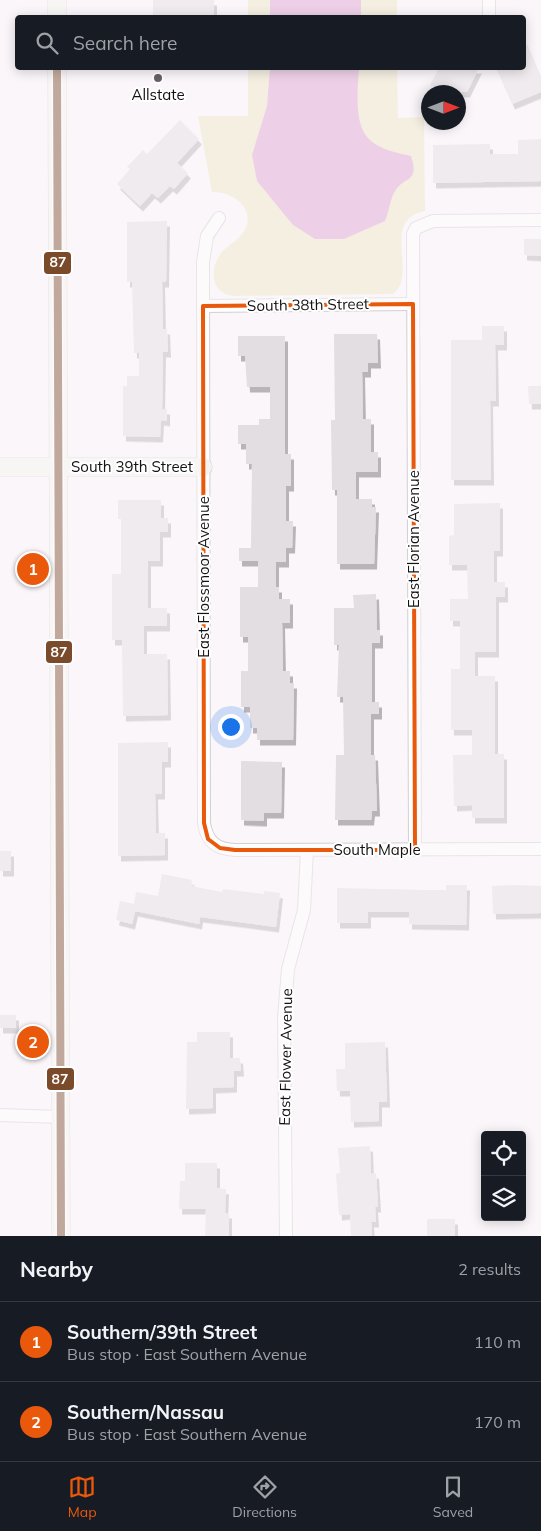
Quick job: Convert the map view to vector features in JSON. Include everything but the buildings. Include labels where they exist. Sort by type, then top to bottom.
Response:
[{"type":"main road","points":[[57,0],[57,15]]},
{"type":"main road","points":[[57,70],[61,1236]]},
{"type":"main road","name":"South 39th Street","points":[[0,467],[203,467]]},
{"type":"street","points":[[489,0],[489,15]]},
{"type":"street","name":"East Flossmoor Avenue","points":[[213,845],[208,839],[204,823],[203,306],[204,249],[207,236],[220,218]]},
{"type":"street","name":"East Florian Avenue","points":[[415,850],[412,244],[416,228],[433,221],[541,220]]},
{"type":"street","name":"South 38th Street","points":[[203,306],[412,304]]},
{"type":"street","name":"South Maple","points":[[213,845],[228,850],[541,849]]},
{"type":"street","name":"East Flower Avenue","points":[[286,1236],[284,1018],[288,969],[304,910],[307,850]]},
{"type":"street","points":[[0,1116],[60,1117]]},
{"type":"highlighted area","points":[[413,304],[415,850],[235,850],[220,848],[208,839],[204,823],[203,306]]},
{"type":"shaded area","points":[[248,0],[397,0],[397,15],[248,15]]},
{"type":"shaded area","points":[[270,0],[361,0],[361,15],[270,15]]},
{"type":"shaded area","points":[[248,70],[397,70],[398,118],[421,117],[421,130],[424,130],[425,211],[411,216],[404,225],[402,236],[402,274],[400,285],[393,294],[233,296],[225,294],[220,290],[214,279],[215,265],[222,252],[242,234],[247,226],[248,218],[242,204],[236,199],[229,195],[212,192],[198,116],[248,116]]},
{"type":"shaded area","points":[[270,70],[359,70],[358,106],[361,125],[365,133],[370,140],[379,146],[411,156],[413,165],[414,171],[410,178],[399,186],[393,194],[385,221],[344,239],[315,239],[293,225],[257,181],[252,155],[267,106]]},
{"type":"transit line","name":"87","points":[[57,70],[61,1236]]},
{"type":"place","name":"Allstate","points":[[158,78]]},
{"type":"place","name":"Southern/39th Street","points":[[33,569]]},
{"type":"place","name":"Southern/Nassau","points":[[33,1042]]}]
